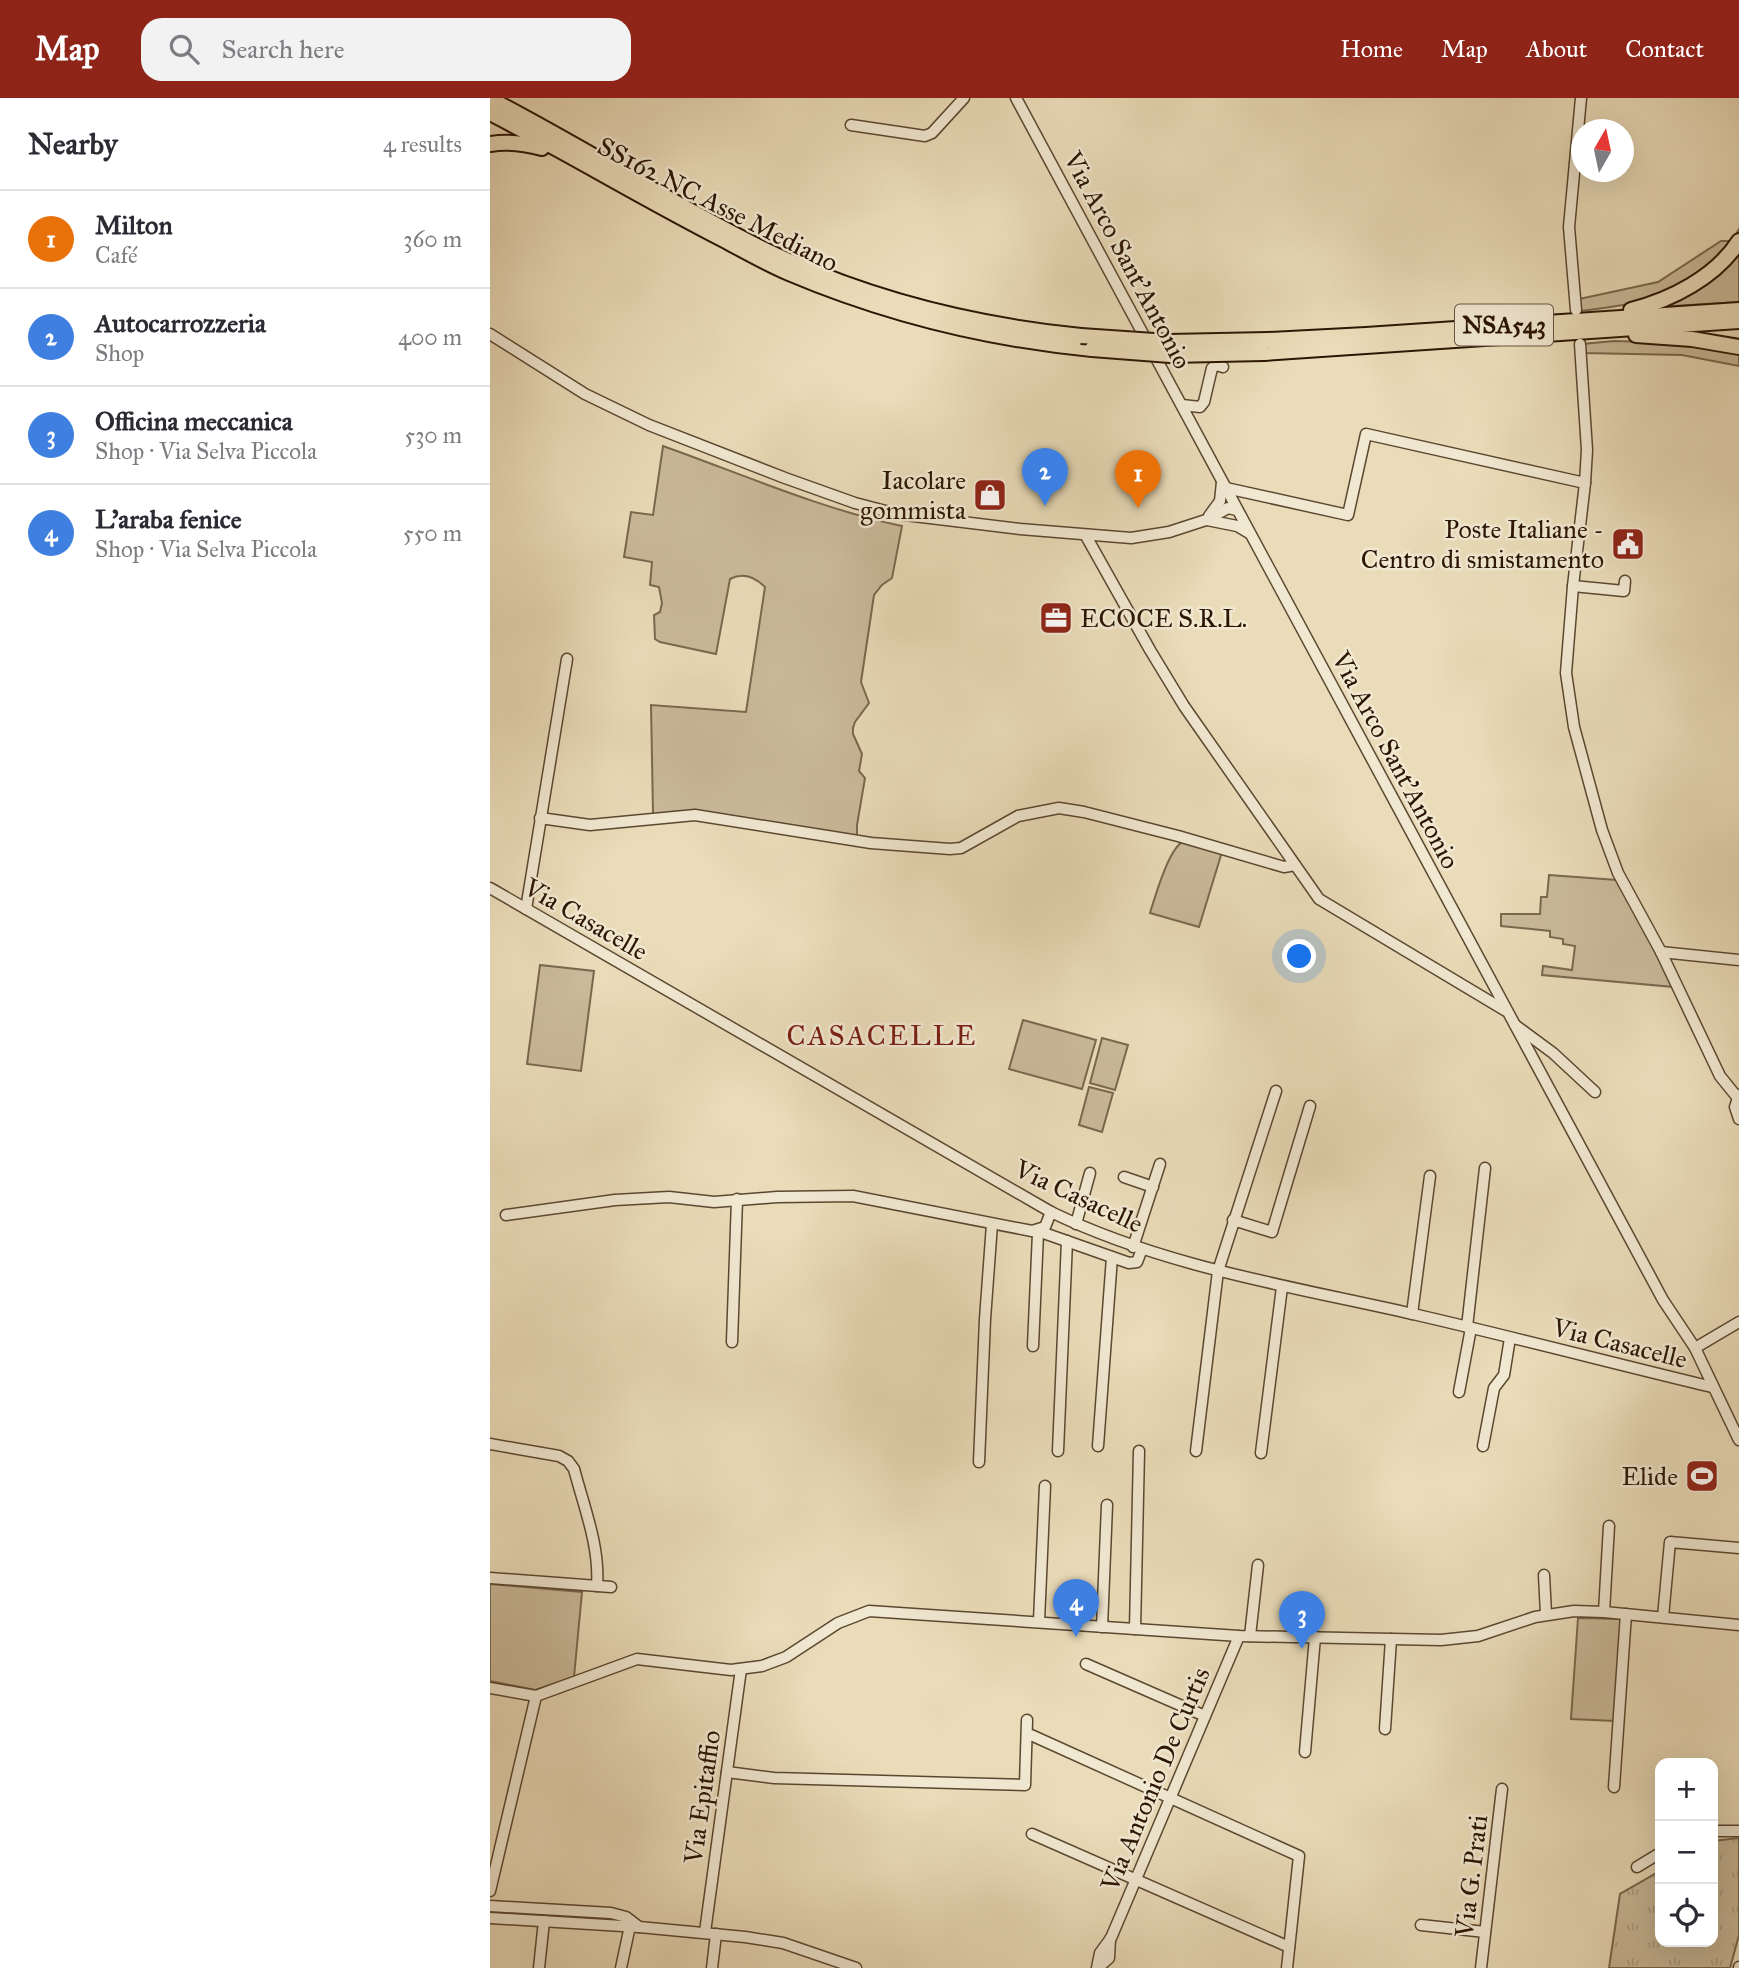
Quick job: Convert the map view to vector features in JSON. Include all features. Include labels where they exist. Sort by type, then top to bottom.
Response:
[{"type":"highway","points":[[508,98],[526,118]]},
{"type":"highway","name":"SS162 NC Asse Mediano","points":[[490,99],[661,195],[766,250],[848,285],[985,323],[1081,336],[1266,346]]},
{"type":"highway","name":"SS162 NC Asse Mediano","points":[[490,113],[690,223],[787,272],[855,298],[944,324],[1046,345],[1170,355],[1266,346]]},
{"type":"highway","points":[[490,145],[503,142],[522,143],[564,154]]},
{"type":"highway","name":"NSA543","points":[[1599,325],[1652,305],[1687,288],[1715,268],[1739,241]]},
{"type":"highway","name":"NSA543","points":[[1599,325],[1739,310]]},
{"type":"highway","name":"NSA543","points":[[1266,346],[1599,325],[1739,321]]},
{"type":"highway","name":"NSA543","points":[[1599,325],[1739,348]]},
{"type":"street","points":[[851,125],[925,136],[964,98]]},
{"type":"street","name":"Via Arco Sant'Antonio","points":[[1016,98],[1662,1300],[1695,1348],[1739,1440]]},
{"type":"street","points":[[1576,310],[1569,227],[1581,98]]},
{"type":"street","points":[[490,334],[584,394],[649,425],[856,503],[933,520],[1131,538],[1151,536],[1206,520],[1228,508],[1237,510]]},
{"type":"street","points":[[1580,344],[1587,439],[1566,673],[1574,727],[1602,830],[1618,873],[1661,952],[1720,1076],[1738,1096],[1735,1107],[1739,1119]]},
{"type":"street","points":[[1182,405],[1200,407],[1204,402],[1212,368],[1217,365],[1223,367]]},
{"type":"street","points":[[1206,520],[1220,501],[1224,485],[1348,514],[1366,434],[1585,483]]},
{"type":"street","points":[[1206,520],[1237,526],[1251,534]]},
{"type":"street","points":[[1086,536],[1184,706],[1319,899],[1506,1011]]},
{"type":"street","points":[[1573,586],[1624,591],[1625,581]]},
{"type":"street","points":[[526,909],[566,659]]},
{"type":"street","points":[[540,818],[590,825],[695,815],[871,843],[950,849],[961,848],[1018,816],[1059,808],[1178,836],[1284,867],[1295,865]]},
{"type":"street","name":"Via Casacelle","points":[[490,888],[1076,1224],[1138,1248],[1218,1271],[1412,1314],[1712,1387]]},
{"type":"street","points":[[1661,952],[1739,960]]},
{"type":"street","points":[[1513,1023],[1553,1053],[1595,1092]]},
{"type":"street","points":[[1196,1451],[1218,1271],[1276,1091]]},
{"type":"street","points":[[1233,1220],[1272,1232],[1310,1107]]},
{"type":"street","points":[[506,1215],[615,1200],[669,1197],[713,1202],[853,1196],[1038,1232],[1135,1263],[1160,1164]]},
{"type":"street","points":[[1459,1392],[1469,1328],[1485,1168]]},
{"type":"street","points":[[1076,1224],[1090,1173]]},
{"type":"street","points":[[1412,1314],[1430,1176]]},
{"type":"street","points":[[1124,1177],[1153,1187]]},
{"type":"street","points":[[732,1342],[737,1199]]},
{"type":"street","points":[[1038,1232],[1045,1227],[1051,1212]]},
{"type":"street","points":[[979,1462],[992,1224]]},
{"type":"street","points":[[1033,1346],[1038,1232]]},
{"type":"street","points":[[1058,1451],[1067,1241]]},
{"type":"street","points":[[1098,1446],[1111,1257]]},
{"type":"street","points":[[1261,1453],[1282,1287]]},
{"type":"street","points":[[1695,1348],[1739,1322]]},
{"type":"street","points":[[1483,1446],[1494,1388],[1504,1375],[1510,1338]]},
{"type":"street","points":[[490,1444],[549,1453],[568,1461],[574,1469],[595,1548],[597,1586]]},
{"type":"street","points":[[1135,1629],[1139,1451]]},
{"type":"street","points":[[1039,1621],[1045,1486]]},
{"type":"street","points":[[1102,1627],[1107,1505]]},
{"type":"street","points":[[1604,1612],[1609,1526]]},
{"type":"street","points":[[1663,1617],[1670,1542],[1739,1548]]},
{"type":"street","points":[[1250,1636],[1258,1565]]},
{"type":"street","points":[[1544,1575],[1546,1614]]},
{"type":"street","points":[[490,1578],[611,1587]]},
{"type":"street","points":[[490,1688],[536,1696],[637,1659],[719,1669],[741,1669],[780,1660],[838,1623],[869,1611],[1239,1636],[1391,1639],[1465,1639],[1546,1614],[1604,1612],[1739,1625]]},
{"type":"street","points":[[1614,1787],[1626,1614]]},
{"type":"street","name":"Via Antonio De Curtis","points":[[1098,1968],[1100,1953],[1111,1938],[1239,1636]]},
{"type":"street","points":[[1305,1752],[1315,1637]]},
{"type":"street","points":[[1385,1729],[1391,1639]]},
{"type":"street","points":[[1086,1664],[1205,1716]]},
{"type":"street","name":"Via Epitaffio","points":[[705,1932],[741,1669]]},
{"type":"street","points":[[490,1891],[536,1696]]},
{"type":"street","points":[[727,1772],[774,1778],[1026,1785],[1027,1720]]},
{"type":"street","points":[[1031,1735],[1299,1856],[1287,1968]]},
{"type":"street","name":"Via G. Prati","points":[[1481,1968],[1502,1789]]},
{"type":"street","points":[[1718,1831],[1739,1831]]},
{"type":"street","points":[[1032,1834],[1289,1947]]},
{"type":"street","points":[[1637,1867],[1655,1856]]},
{"type":"street","points":[[490,1906],[611,1913],[633,1925]]},
{"type":"street","points":[[490,1918],[633,1925],[705,1932],[783,1943],[856,1968]]},
{"type":"street","points":[[539,1968],[544,1921]]},
{"type":"street","points":[[1422,1924],[1485,1932]]},
{"type":"street","points":[[621,1968],[633,1925]]},
{"type":"street","points":[[712,1968],[716,1934]]},
{"type":"green space","points":[[1739,229],[1739,245],[1669,291],[1632,303],[1580,311],[1579,299],[1658,282],[1721,241],[1732,241]]},
{"type":"green space","points":[[1739,251],[1739,302],[1658,307]]},
{"type":"green space","points":[[1614,341],[1685,343],[1739,352],[1739,366],[1682,355],[1583,353],[1582,344]]},
{"type":"green space","points":[[663,446],[812,501],[902,526],[892,578],[874,595],[861,682],[869,703],[853,728],[862,754],[859,771],[865,778],[857,837],[653,813],[651,705],[746,712],[765,587],[749,577],[730,579],[716,654],[655,639],[654,615],[660,612],[662,603],[659,587],[650,585],[652,562],[624,557],[631,512],[653,515]]},
{"type":"green space","points":[[1184,841],[1222,852],[1199,927],[1150,913],[1168,862],[1178,845]]},
{"type":"green space","points":[[1549,875],[1617,880],[1674,987],[1542,975],[1543,966],[1572,970],[1575,946],[1563,944],[1563,939],[1550,937],[1550,931],[1501,926],[1501,914],[1540,914],[1541,897],[1547,897]]},
{"type":"green space","points":[[540,965],[594,971],[581,1071],[527,1064]]},
{"type":"green space","points":[[1023,1020],[1096,1040],[1082,1089],[1009,1069]]},
{"type":"green space","points":[[1102,1038],[1128,1045],[1115,1090],[1090,1083]]},
{"type":"green space","points":[[1089,1087],[1113,1093],[1102,1132],[1079,1125]]},
{"type":"green space","points":[[490,1584],[582,1592],[574,1677],[535,1690],[490,1681]]},
{"type":"green space","points":[[1578,1618],[1623,1619],[1615,1721],[1571,1719]]},
{"type":"green space","points":[[1739,1838],[1739,1935],[1730,1968],[1609,1968],[1620,1894],[1655,1874],[1655,1947],[1718,1947],[1718,1840]]},
{"type":"place","name":"Iacolare gommista","points":[[990,495]]},
{"type":"place","name":"Autocarrozzeria","points":[[1045,506]]},
{"type":"place","name":"Milton","points":[[1138,508]]},
{"type":"place","name":"Poste Italiane - Centro di smistamento","points":[[1628,544]]},
{"type":"place","name":"ECOCE S.R.L.","points":[[1056,618]]},
{"type":"place","name":"Elide","points":[[1702,1476]]},
{"type":"place","name":"L'araba fenice","points":[[1076,1637]]},
{"type":"place","name":"Officina meccanica","points":[[1302,1649]]},
{"type":"district","name":"CASACELLE","points":[[882,1035]]}]
